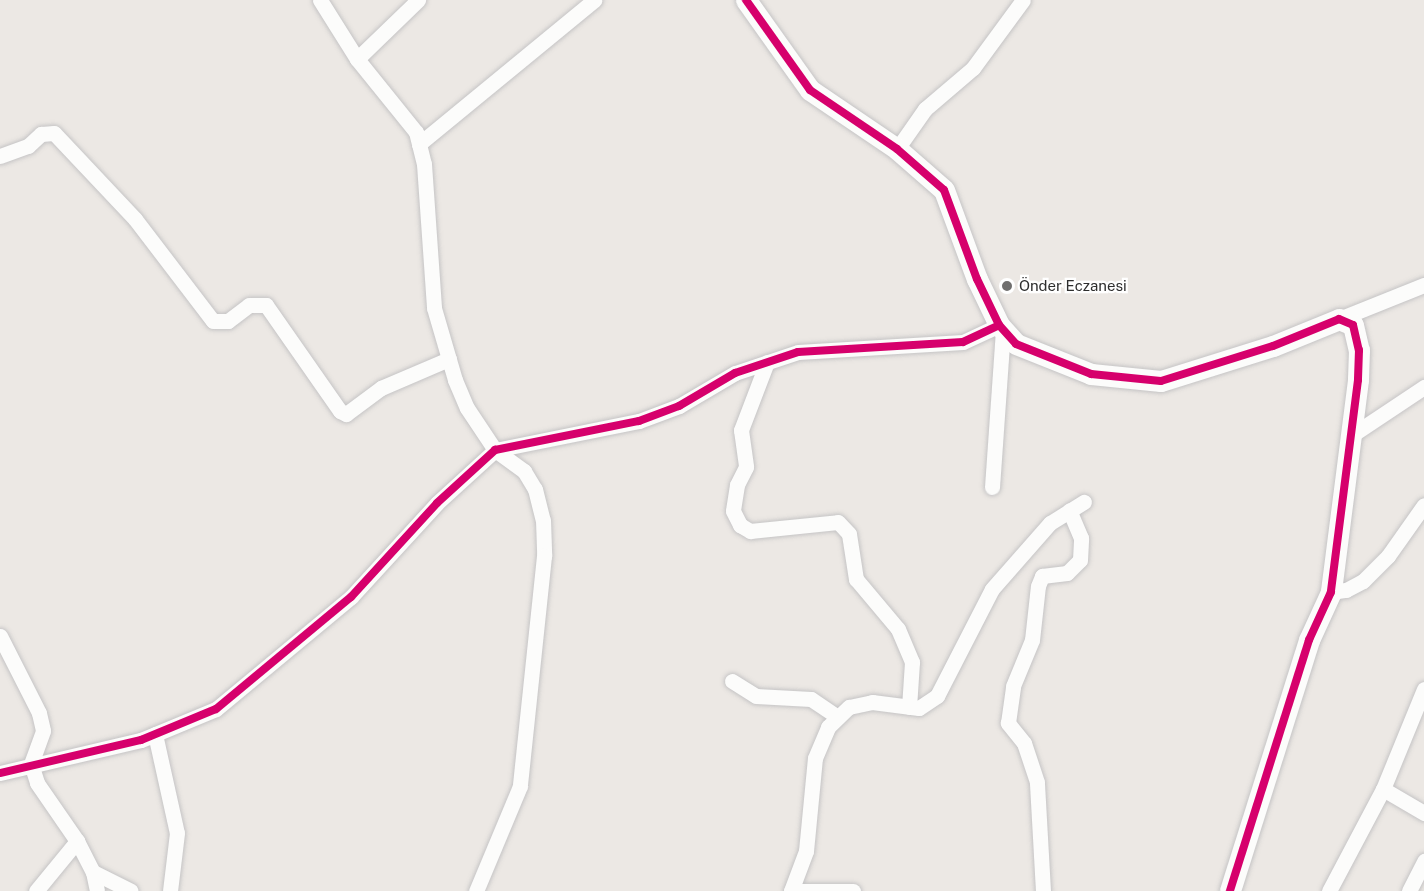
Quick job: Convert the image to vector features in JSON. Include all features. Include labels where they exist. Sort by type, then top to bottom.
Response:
[{"type":"street","points":[[320,0],[357,59],[410,123],[424,164],[434,308],[449,359],[467,408],[495,450],[524,471],[535,489],[543,520],[544,556],[520,786],[476,891]]},
{"type":"street","points":[[357,59],[418,0]]},
{"type":"street","points":[[419,144],[594,0]]},
{"type":"street","points":[[746,0],[810,90],[897,149],[944,190],[1001,327],[1016,344],[1091,374],[1161,381],[1273,346],[1424,285]]},
{"type":"street","points":[[897,149],[925,109],[973,68],[1023,0]]},
{"type":"street","points":[[0,156],[28,146],[41,134],[54,133],[135,219],[213,321],[228,321],[249,305],[266,305],[340,411],[346,414],[381,388],[449,359]]},
{"type":"street","points":[[1230,891],[1309,640],[1331,592],[1352,435],[1359,350],[1353,326],[1339,319]]},
{"type":"street","points":[[0,773],[155,734],[216,709],[273,665],[351,597],[437,503],[495,450],[639,421],[679,406],[735,373],[798,352],[963,342],[1001,327]]},
{"type":"street","points":[[992,487],[1001,327]]},
{"type":"street","points":[[767,362],[741,430],[746,467],[737,485],[733,511],[740,525],[750,531],[838,522],[849,534],[856,579],[898,628],[912,662],[909,706]]},
{"type":"street","points":[[1352,435],[1424,387]]},
{"type":"street","points":[[853,891],[791,891],[806,851],[815,758],[828,727],[849,707],[872,702],[919,708],[937,696],[992,589],[1050,523],[1084,502]]},
{"type":"street","points":[[1331,592],[1346,590],[1363,580],[1388,556],[1424,505]]},
{"type":"street","points":[[1043,891],[1037,782],[1024,743],[1008,723],[1013,686],[1032,640],[1038,586],[1042,576],[1067,573],[1080,560],[1081,538],[1070,510]]},
{"type":"street","points":[[0,636],[39,713],[43,731],[31,764],[37,783],[77,841],[93,872],[97,891]]},
{"type":"street","points":[[732,681],[756,696],[811,699],[838,717]]},
{"type":"street","points":[[1329,891],[1383,789],[1424,689]]},
{"type":"street","points":[[155,734],[177,833],[170,891]]},
{"type":"street","points":[[1383,789],[1424,813]]},
{"type":"street","points":[[36,891],[77,841]]},
{"type":"street","points":[[1409,891],[1424,861]]},
{"type":"street","points":[[93,872],[131,891]]},
{"type":"cycle path","points":[[746,0],[810,90],[897,149],[944,190],[977,279],[999,325],[1016,344],[1091,374],[1161,381],[1273,346],[1339,319],[1353,325],[1359,350],[1358,380],[1331,592],[1309,640],[1230,891]]},
{"type":"cycle path","points":[[0,773],[141,740],[216,709],[351,597],[437,503],[495,450],[639,421],[679,406],[735,373],[798,352],[963,342],[999,325]]},
{"type":"place","name":"Önder Eczanesi","points":[[1007,286]]}]
